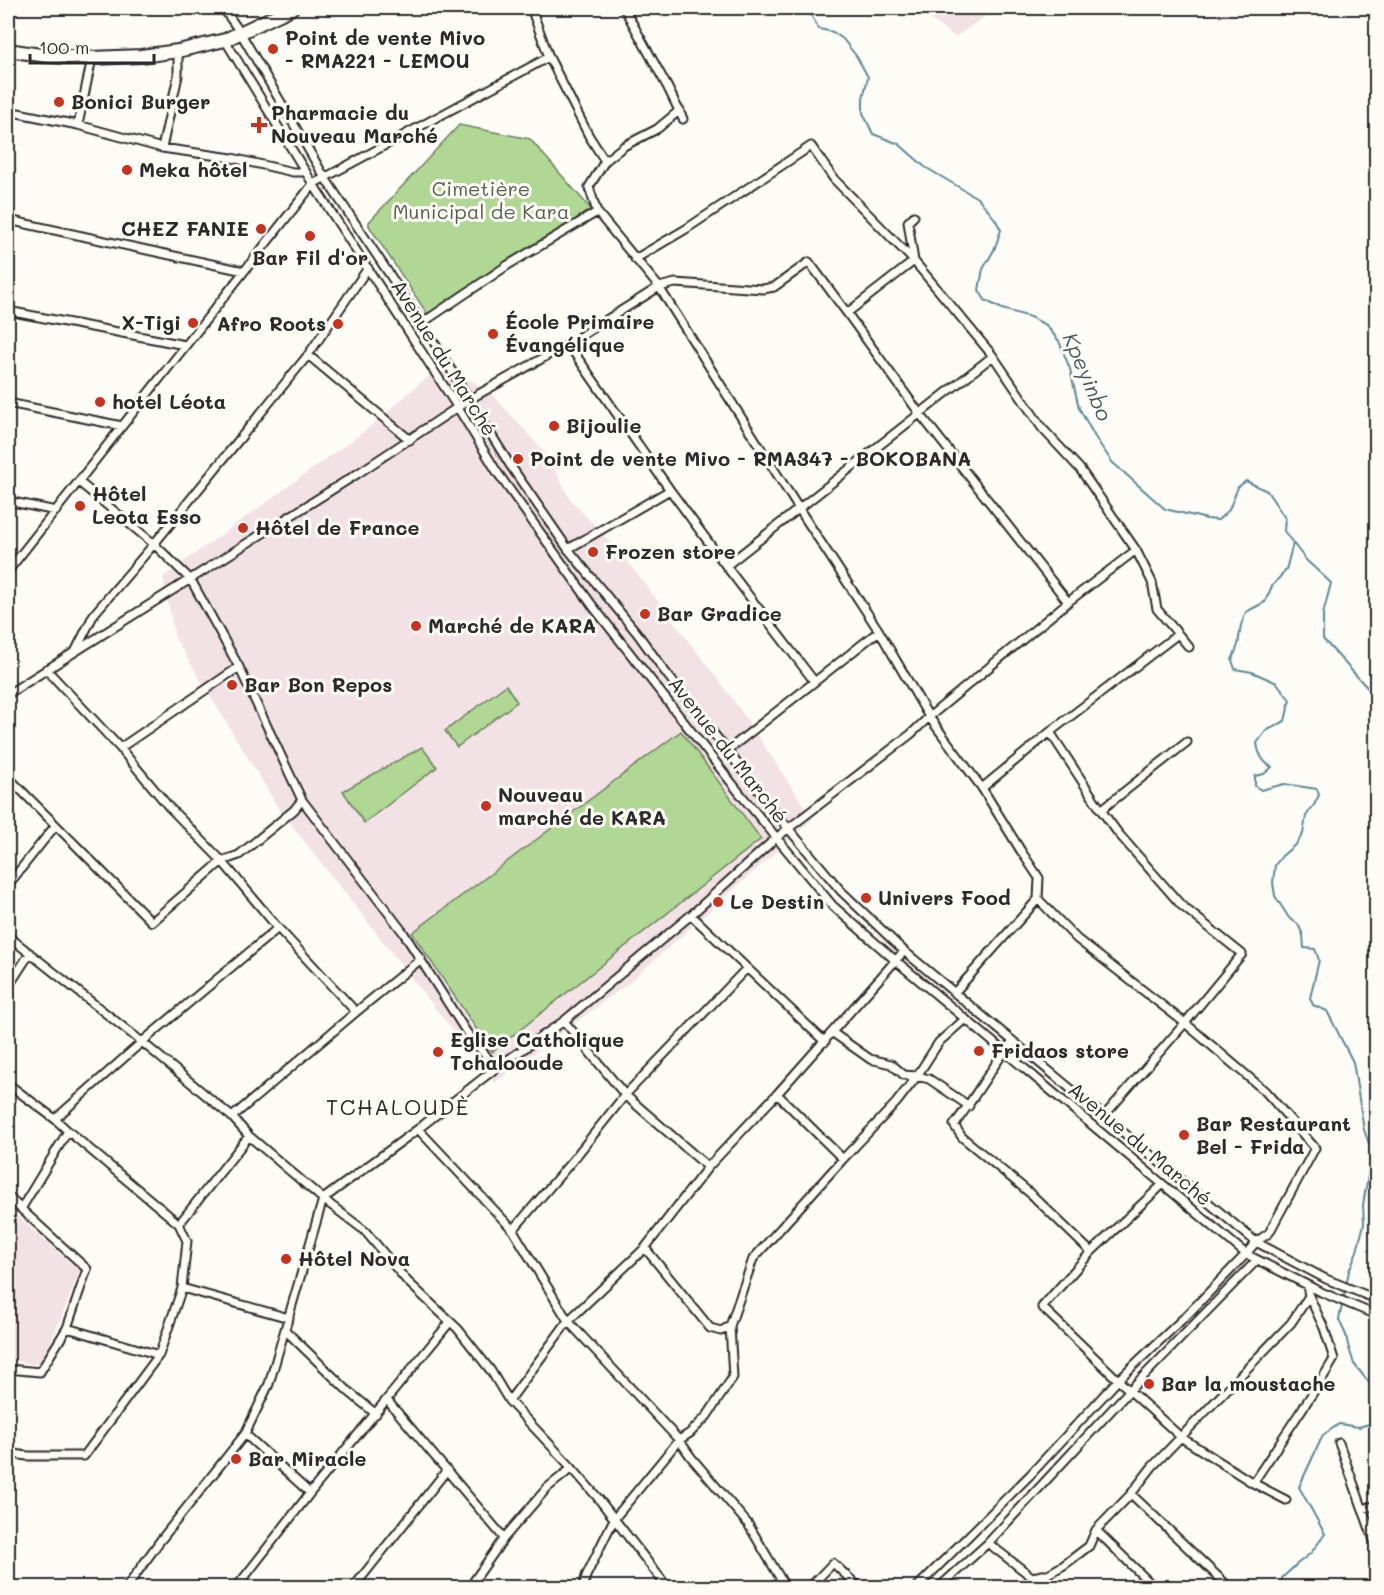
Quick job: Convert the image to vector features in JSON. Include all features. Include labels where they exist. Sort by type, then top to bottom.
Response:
[{"type":"highway","points":[[8,50],[47,56],[92,58],[141,56],[178,51],[225,40],[292,8]]},
{"type":"street","name":"Avenue du Marché","points":[[223,8],[240,32],[325,178],[422,323],[510,465],[568,549],[788,828],[841,891],[904,951],[1256,1242],[1326,1278],[1377,1299]]},
{"type":"street","points":[[531,8],[549,57],[604,161]]},
{"type":"street","points":[[624,8],[683,119]]},
{"type":"street","name":"Avenue du Marché","points":[[225,40],[313,184],[497,472],[592,604],[776,838],[833,906],[1246,1254],[1321,1292],[1377,1315]]},
{"type":"street","points":[[162,148],[178,76],[178,51]]},
{"type":"street","points":[[8,571],[313,184],[549,57]]},
{"type":"street","points":[[78,125],[92,58]]},
{"type":"street","points":[[680,110],[657,129],[624,146],[604,161],[589,187],[597,212],[659,287],[879,631],[929,717],[982,788],[1040,878],[1038,898],[955,992]]},
{"type":"street","points":[[8,111],[78,125],[162,148],[232,158],[293,172],[306,172]]},
{"type":"street","points":[[635,259],[686,229],[810,146],[834,179],[914,261],[993,356],[1042,428],[1080,469],[1136,550],[1152,582],[1157,609],[1189,647]]},
{"type":"street","points":[[422,323],[508,266],[597,212]]},
{"type":"street","points":[[914,216],[908,222],[914,261]]},
{"type":"street","points":[[8,220],[244,271]]},
{"type":"street","points":[[847,312],[914,261]]},
{"type":"street","points":[[8,694],[410,440],[470,399],[568,344],[659,287],[675,283],[764,289],[774,287],[809,262],[920,414],[1068,602]]},
{"type":"street","points":[[76,650],[94,614],[308,355],[368,268]]},
{"type":"street","points":[[8,311],[185,345]]},
{"type":"street","points":[[568,344],[670,490],[814,681]]},
{"type":"street","points":[[308,355],[410,440]]},
{"type":"street","points":[[726,566],[993,356]]},
{"type":"street","points":[[8,403],[122,426]]},
{"type":"street","points":[[497,472],[510,465]]},
{"type":"street","points":[[79,482],[154,544],[191,579],[238,667],[302,800],[403,932],[467,1033],[496,1068]]},
{"type":"street","points":[[568,549],[670,490]]},
{"type":"street","points":[[8,501],[56,511]]},
{"type":"street","points":[[126,1587],[245,1434],[269,1384],[323,1199],[418,1130],[496,1068],[564,1021],[691,915],[788,828],[910,734],[1068,602],[1136,550]]},
{"type":"street","points":[[592,604],[606,595]]},
{"type":"street","points":[[728,750],[879,631]]},
{"type":"street","points":[[982,788],[1050,732],[1178,634]]},
{"type":"street","points":[[120,748],[238,667]]},
{"type":"street","points":[[46,669],[120,748],[169,807],[222,861],[278,928],[356,1012]]},
{"type":"street","points":[[1050,732],[1118,833],[1181,905],[1242,954],[1104,1116]]},
{"type":"street","points":[[1101,810],[1187,742]]},
{"type":"street","points":[[8,777],[152,922],[222,861],[239,855],[294,810],[302,800]]},
{"type":"street","points":[[8,885],[56,826]]},
{"type":"street","points":[[916,1587],[1030,1475],[1118,1380],[1188,1314],[1256,1242],[1269,1233],[1315,1148],[1265,1091],[1185,1023],[1077,939],[1038,898]]},
{"type":"street","points":[[691,915],[825,1042]]},
{"type":"street","points":[[55,1119],[142,1042],[278,928]]},
{"type":"street","points":[[8,936],[142,1042],[232,1117],[249,1136],[323,1199],[365,1231],[407,1281],[450,1322],[491,1371],[509,1401],[572,1468],[668,1587]]},
{"type":"street","points":[[509,1401],[568,1321],[645,1248],[708,1167],[825,1042],[904,951]]},
{"type":"street","points":[[8,987],[30,953]]},
{"type":"street","points":[[232,1117],[421,959]]},
{"type":"street","points":[[513,1230],[625,1095],[747,968]]},
{"type":"street","points":[[583,1587],[586,1576],[614,1519],[679,1440],[690,1433],[707,1416],[733,1377],[730,1326],[753,1259],[896,1103],[939,1042],[965,1018]]},
{"type":"street","points":[[564,1021],[625,1095],[708,1167]]},
{"type":"street","points":[[833,1033],[870,1059],[891,1064],[904,1075],[929,1079],[969,1106]]},
{"type":"street","points":[[1013,1041],[954,1125],[962,1137],[1031,1194],[1091,1252]]},
{"type":"street","points":[[8,1084],[55,1119],[178,1224],[187,1241],[182,1288],[159,1355],[84,1456],[8,1454]]},
{"type":"street","points":[[777,1094],[843,1159]]},
{"type":"street","points":[[418,1130],[513,1230],[568,1321],[679,1440],[748,1524],[786,1587]]},
{"type":"street","points":[[21,1209],[68,1131]]},
{"type":"street","points":[[178,1224],[249,1136]]},
{"type":"street","points":[[1162,1185],[1091,1252],[1042,1307],[1182,1438],[1253,1483],[1286,1500]]},
{"type":"street","points":[[8,1197],[87,1269],[67,1328],[40,1372],[8,1369]]},
{"type":"street","points":[[645,1248],[710,1328],[721,1331],[730,1326]]},
{"type":"street","points":[[938,1587],[988,1543],[1130,1390],[1257,1260]]},
{"type":"street","points":[[1253,1483],[1334,1359],[1324,1328],[1309,1296],[1307,1285]]},
{"type":"street","points":[[182,1288],[289,1318]]},
{"type":"street","points":[[988,1543],[1032,1577],[1048,1574],[1089,1546],[1096,1530],[1131,1494],[1152,1467],[1291,1323],[1309,1296]]},
{"type":"street","points":[[236,1587],[450,1322]]},
{"type":"street","points":[[67,1328],[159,1355]]},
{"type":"street","points":[[286,1331],[348,1391],[376,1414]]},
{"type":"street","points":[[387,1400],[504,1538]]},
{"type":"street","points":[[245,1434],[310,1493]]},
{"type":"street","points":[[1339,1443],[1377,1546]]},
{"type":"street","points":[[469,1587],[504,1538],[547,1488],[572,1468]]},
{"type":"street","points":[[353,1587],[447,1470]]},
{"type":"street","points":[[1131,1494],[1230,1587]]},
{"type":"street","points":[[1364,1509],[1377,1505]]},
{"type":"street","points":[[1096,1530],[1155,1587]]},
{"type":"street","points":[[809,1587],[834,1563],[860,1587]]},
{"type":"street","points":[[242,1580],[249,1587]]},
{"type":"shaded area","points":[[914,8],[997,8],[955,37]]},
{"type":"shaded area","name":"Nouveau marché de KARA","points":[[442,364],[490,392],[548,456],[570,499],[625,558],[733,699],[813,819],[626,985],[494,1083],[279,809],[175,638],[163,577],[366,430]]},
{"type":"shaded area","points":[[8,1208],[80,1271],[46,1354],[36,1364],[8,1360]]},
{"type":"green space","name":"Cimetière Municipal de Kara","points":[[459,125],[530,139],[591,209],[430,315],[369,226],[369,222]]},
{"type":"green space","points":[[506,685],[517,702],[457,747],[445,731]]},
{"type":"green space","points":[[681,731],[761,839],[492,1052],[412,933]]},
{"type":"green space","points":[[422,747],[437,767],[364,823],[343,791]]},
{"type":"waterway","name":"Kpeyinbo","points":[[807,8],[819,29],[833,32],[843,39],[857,57],[868,77],[863,98],[863,113],[873,134],[899,144],[925,167],[979,199],[995,219],[1001,230],[994,250],[983,269],[979,290],[985,300],[1002,309],[1030,317],[1046,325],[1059,341],[1070,369],[1079,408],[1112,462],[1165,509],[1218,520],[1229,510],[1238,487],[1246,481],[1267,491],[1285,518],[1284,531],[1293,543],[1286,570],[1272,586],[1265,602],[1246,612],[1232,660],[1235,669],[1252,672],[1277,683],[1290,700],[1285,721],[1266,731],[1257,743],[1262,757],[1272,767],[1264,774],[1255,776],[1255,786],[1261,790],[1284,784],[1317,789],[1319,795],[1306,816],[1303,834],[1275,865],[1273,883],[1275,896],[1289,918],[1298,924],[1303,935],[1304,948],[1315,949],[1319,960],[1310,998],[1313,1005],[1327,1011],[1353,1062],[1364,1130],[1372,1152],[1363,1205],[1364,1224],[1349,1271],[1339,1320],[1354,1364],[1376,1391]]},
{"type":"waterway","points":[[1293,543],[1306,560],[1331,583],[1323,614],[1323,639],[1373,694],[1376,711]]},
{"type":"waterway","points":[[1282,1588],[1282,1578],[1311,1553],[1325,1534],[1299,1487],[1323,1435],[1339,1424],[1359,1427],[1376,1422]]},
{"type":"place","name":"Point de vente Mivo - RMA221 - LEMOU","points":[[273,49]]},
{"type":"place","name":"Bonici Burger","points":[[59,102]]},
{"type":"place","name":"Pharmacie du Nouveau Marché","points":[[259,125]]},
{"type":"place","name":"Meka hôtel","points":[[127,170]]},
{"type":"place","name":"CHEZ FANIE","points":[[261,229]]},
{"type":"place","name":"Bar Fil d'or","points":[[310,236]]},
{"type":"place","name":"X-Tigi","points":[[193,323]]},
{"type":"place","name":"Afro Roots","points":[[338,324]]},
{"type":"place","name":"École Primaire Évangélique","points":[[493,334]]},
{"type":"place","name":"hotel Léota","points":[[100,402]]},
{"type":"place","name":"Bijoulie","points":[[554,426]]},
{"type":"place","name":"Point de vente Mivo - RMA347 - BOKOBANA","points":[[518,459]]},
{"type":"place","name":"Hôtel Leota Esso","points":[[80,506]]},
{"type":"place","name":"Hôtel de France","points":[[243,528]]},
{"type":"place","name":"Frozen store","points":[[593,552]]},
{"type":"place","name":"Bar Gradice","points":[[645,614]]},
{"type":"place","name":"Marché de KARA","points":[[416,626]]},
{"type":"place","name":"Bar Bon Repos","points":[[232,685]]},
{"type":"place","name":"Nouveau marché de KARA","points":[[486,806]]},
{"type":"place","name":"Univers Food","points":[[866,898]]},
{"type":"place","name":"Le Destin","points":[[718,902]]},
{"type":"place","name":"Fridaos store","points":[[979,1051]]},
{"type":"place","name":"Eglise Catholique Tchalooude","points":[[438,1052]]},
{"type":"place","name":"Bar Restaurant Bel - Frida","points":[[1184,1135]]},
{"type":"place","name":"Hôtel Nova","points":[[286,1259]]},
{"type":"place","name":"Bar la moustache","points":[[1149,1384]]},
{"type":"place","name":"Bar Miracle","points":[[236,1459]]},
{"type":"district","name":"TCHALOUDÈ","points":[[398,1107]]}]
